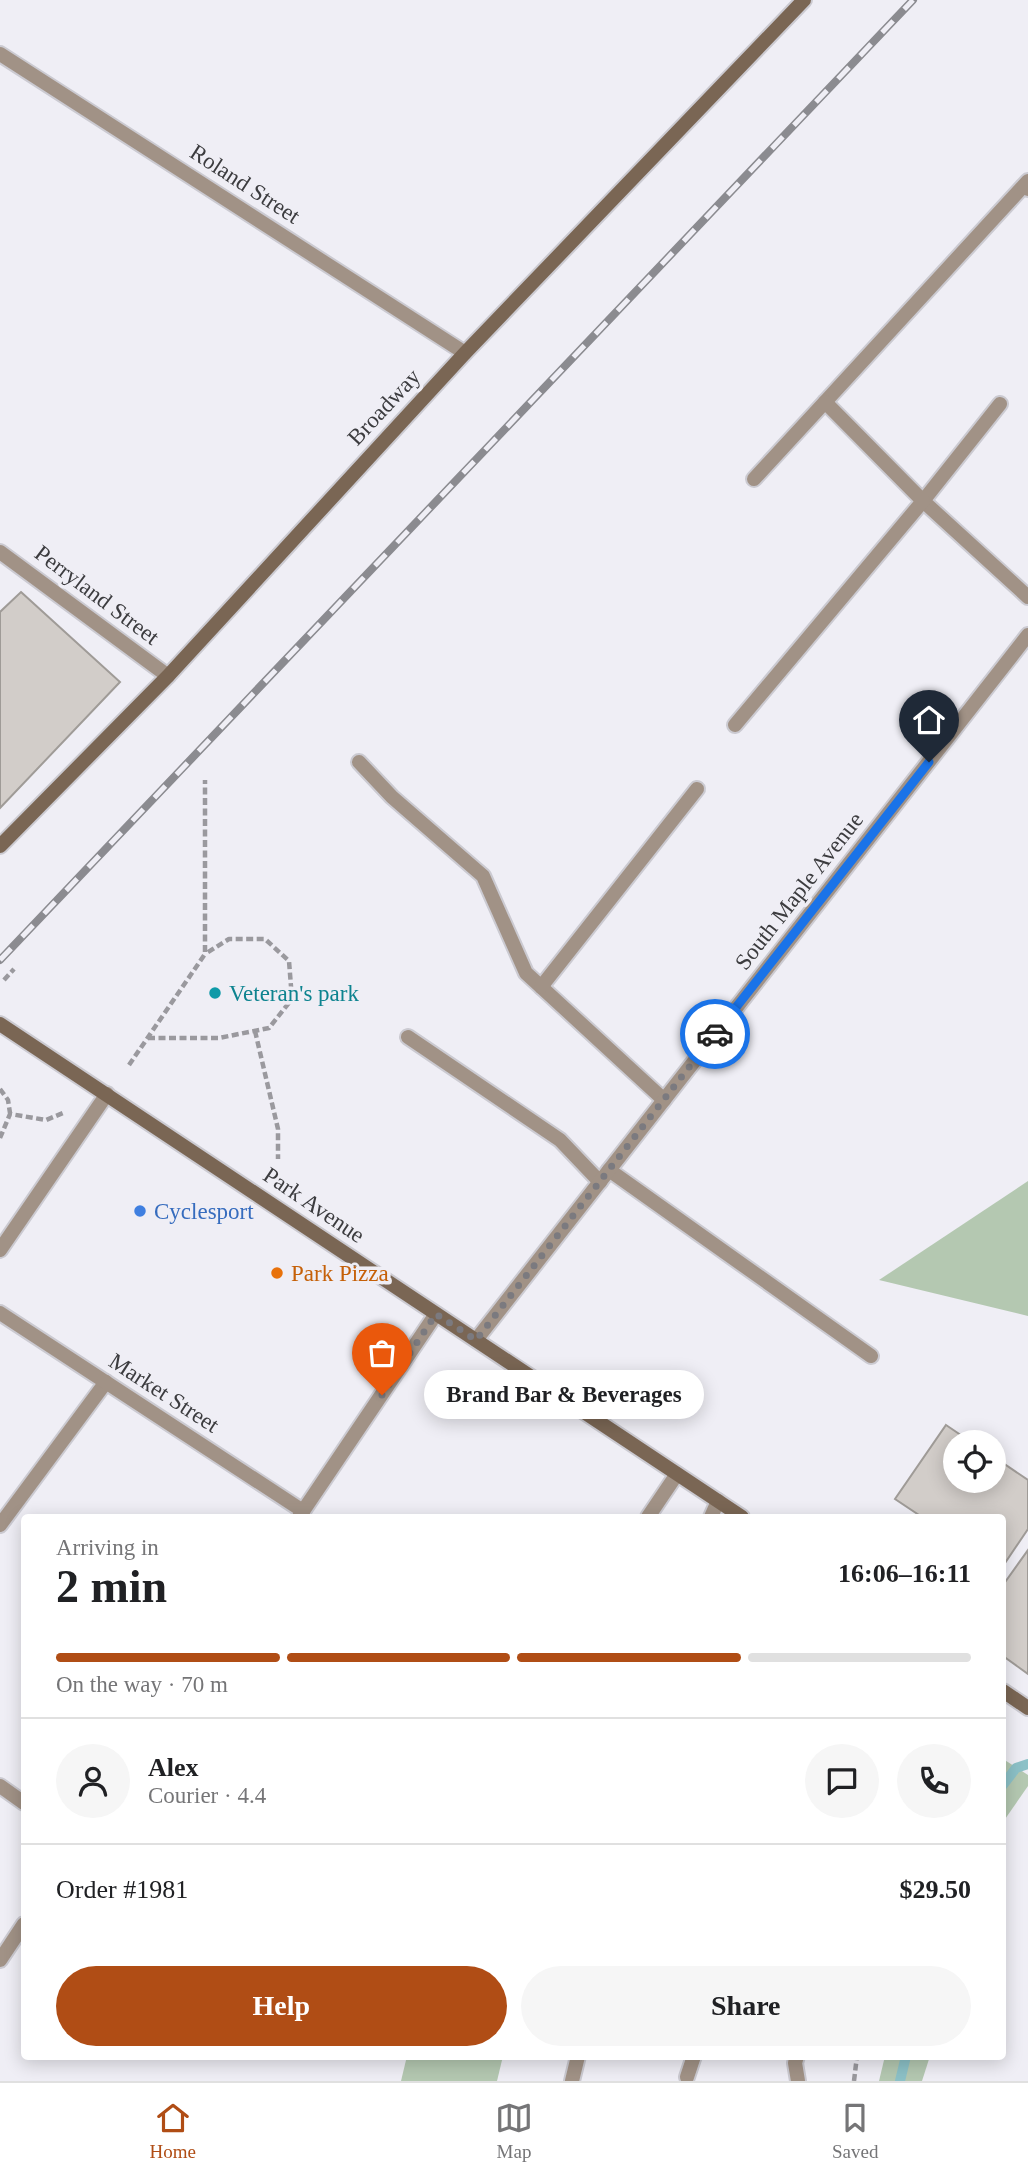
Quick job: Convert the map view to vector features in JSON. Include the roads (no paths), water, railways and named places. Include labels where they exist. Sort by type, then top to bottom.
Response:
[{"type":"street","name":"Broadway","points":[[0,846],[167,676],[465,353],[804,0]]},
{"type":"street","name":"Roland Street","points":[[0,54],[465,353]]},
{"type":"street","points":[[754,479],[1026,185]]},
{"type":"street","points":[[825,402],[923,501],[1028,597]]},
{"type":"street","points":[[735,725],[923,501],[1000,404]]},
{"type":"street","name":"Perryland Street","points":[[0,552],[167,676]]},
{"type":"street","name":"South Maple Avenue","points":[[476,1340],[1028,635]]},
{"type":"street","points":[[359,762],[391,797],[483,876],[526,973],[664,1100]]},
{"type":"street","points":[[541,987],[697,789]]},
{"type":"street","name":"Park Avenue","points":[[0,1024],[738,1514]]},
{"type":"street","points":[[408,1037],[560,1140],[605,1176],[871,1356]]},
{"type":"street","points":[[0,1250],[107,1094]]},
{"type":"street","name":"Market Street","points":[[0,1313],[301,1514]]},
{"type":"street","points":[[301,1514],[436,1314]]},
{"type":"street","points":[[0,1525],[106,1382]]},
{"type":"street","points":[[650,1514],[677,1474]]},
{"type":"street","points":[[712,1514],[718,1501]]},
{"type":"street","points":[[1006,1693],[1028,1708]]},
{"type":"street","points":[[0,1786],[21,1801]]},
{"type":"street","points":[[0,1960],[21,1928]]},
{"type":"street","points":[[572,2081],[577,2060]]},
{"type":"street","points":[[687,2077],[693,2060]]},
{"type":"street","points":[[796,2060],[798,2081]]},
{"type":"waterway","points":[[1006,1781],[1016,1768],[1028,1764]]},
{"type":"waterway","points":[[900,2081],[905,2060]]},
{"type":"railway","points":[[0,960],[913,0]]},
{"type":"place","name":"Veteran's park","points":[[215,993]]},
{"type":"place","name":"Cyclesport","points":[[140,1211]]},
{"type":"place","name":"Park Pizza","points":[[277,1273]]},
{"type":"place","name":"Brand Bar & Beverages","points":[[382,1395]]}]
